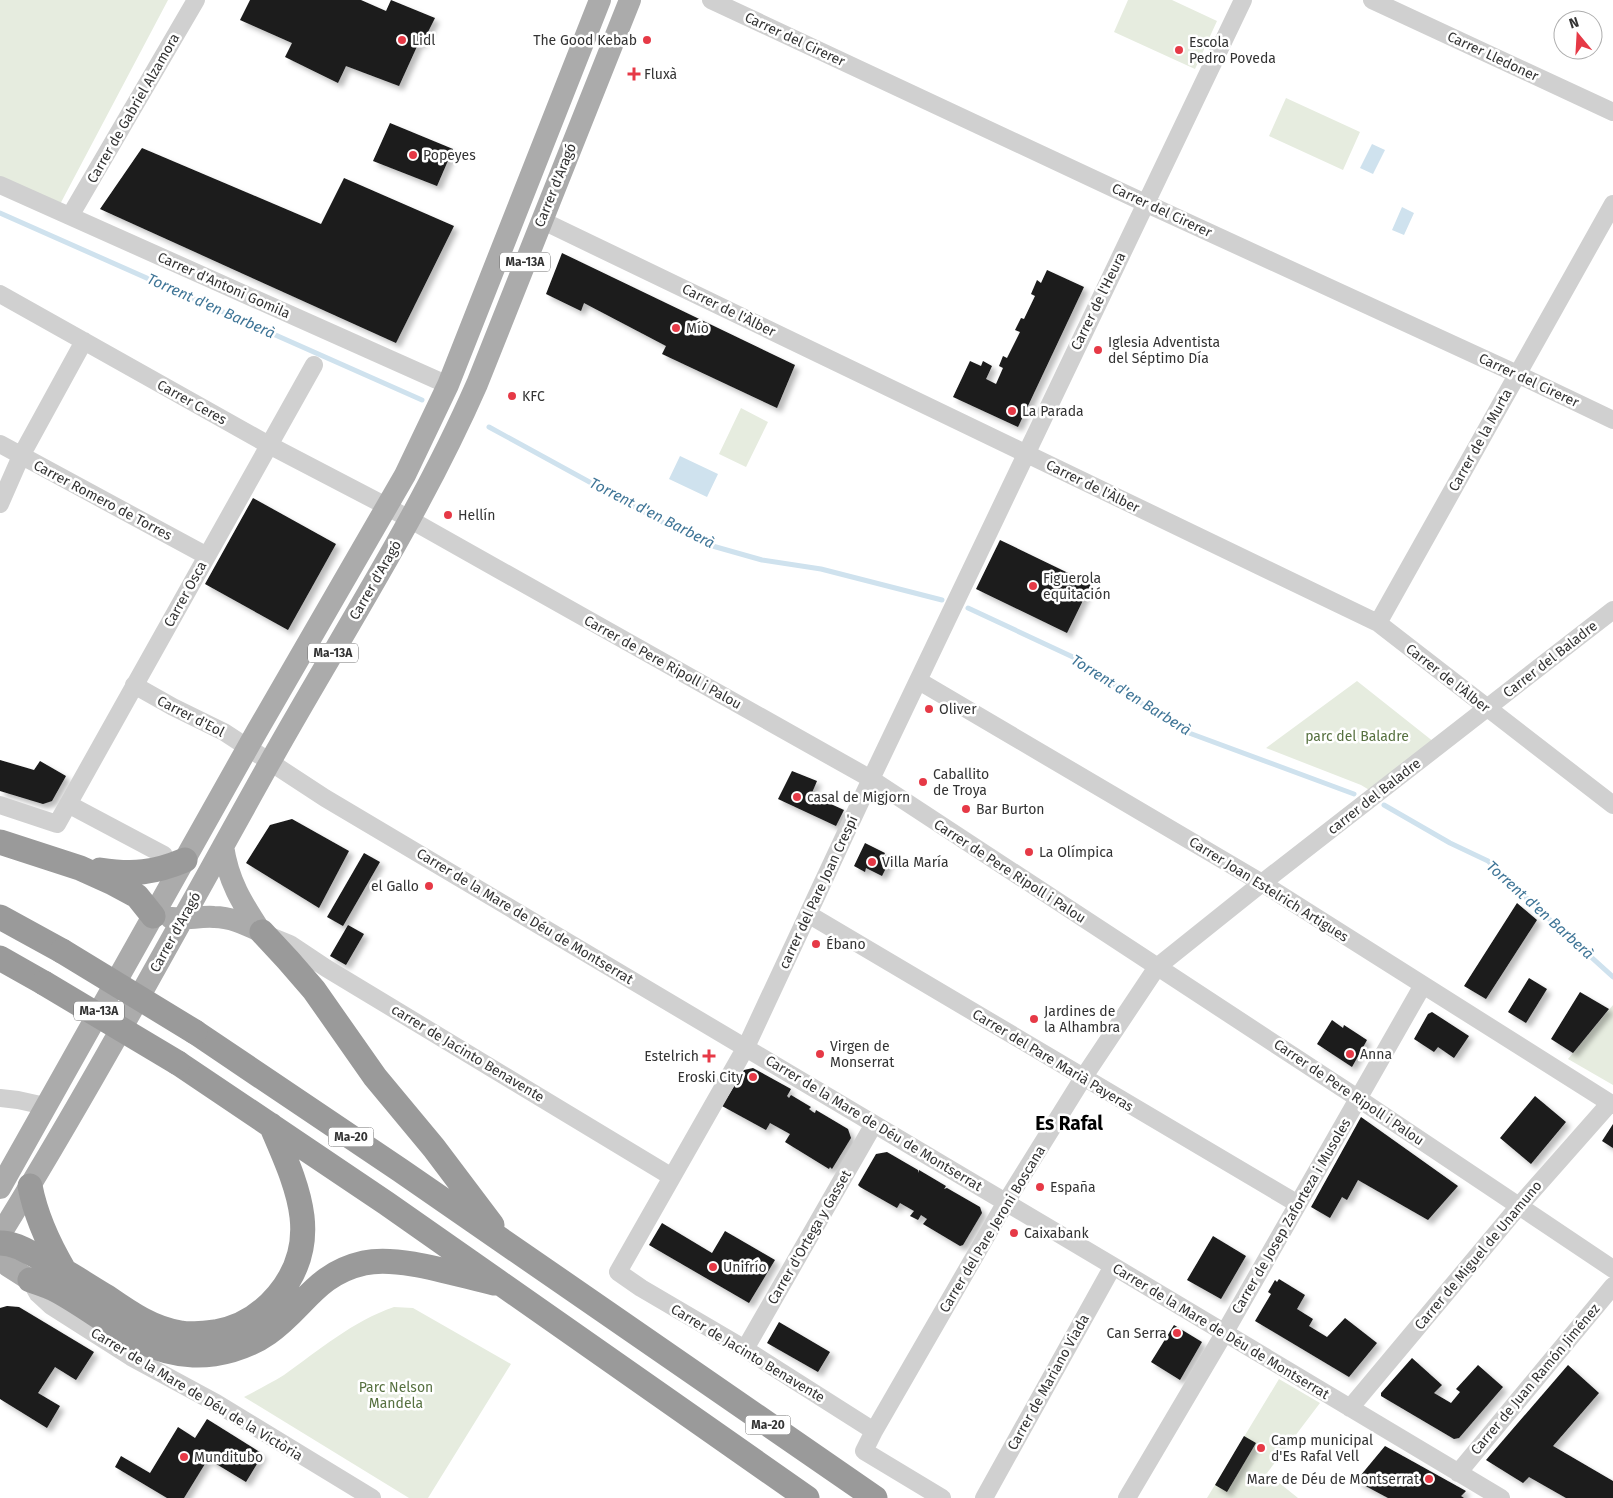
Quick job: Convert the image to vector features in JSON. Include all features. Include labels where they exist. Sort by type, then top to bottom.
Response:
[{"type":"highway","points":[[0,842],[80,868],[128,890],[137,896],[153,916]]},
{"type":"highway","points":[[80,868],[107,872],[150,872],[174,857]]},
{"type":"highway","name":"Ma-20","points":[[0,918],[62,951],[195,1032],[506,1243],[875,1498]]},
{"type":"highway","points":[[262,932],[314,990],[375,1077],[434,1148],[506,1243]]},
{"type":"highway","name":"Ma-20","points":[[0,958],[178,1063],[271,1125],[506,1286],[806,1498]]},
{"type":"highway","points":[[2,1258],[11,1244],[64,1270],[131,1313],[165,1330],[182,1334],[211,1332],[237,1326],[255,1318],[270,1305],[292,1274],[303,1238],[303,1220],[299,1196],[271,1125]]},
{"type":"highway","points":[[30,1186],[37,1217],[50,1247],[64,1270]]},
{"type":"highway","points":[[30,1280],[57,1291],[126,1334],[149,1346],[179,1354],[194,1355],[225,1352],[239,1348],[268,1334],[312,1291],[330,1277],[346,1268],[365,1262],[401,1262],[506,1286]]},
{"type":"main road","name":"Carrer d'Aragó","points":[[0,1188],[153,916],[174,857],[247,747],[404,475],[448,385],[600,0]]},
{"type":"main road","name":"Carrer d'Aragó","points":[[0,1235],[183,920],[270,762],[409,519],[456,431],[473,393],[630,0]]},
{"type":"main road","points":[[522,198],[528,211],[541,220]]},
{"type":"main road","points":[[223,846],[225,862],[234,888],[262,932]]},
{"type":"main road","points":[[153,916],[183,920],[215,916],[234,920],[262,932]]},
{"type":"main road","points":[[153,916],[167,948]]},
{"type":"main road","points":[[2,1258],[30,1280]]},
{"type":"street","name":"Carrer de Gabriel Alzamora","points":[[70,216],[196,0]]},
{"type":"street","name":"Carrer del Cirerer","points":[[711,0],[1613,420]]},
{"type":"street","name":"Carrer de l'Heura","points":[[956,603],[1025,454],[1243,0]]},
{"type":"street","name":"Carrer Lledoner","points":[[1372,0],[1613,112]]},
{"type":"street","name":"Carrer d'Antoni Gomila","points":[[0,185],[448,385]]},
{"type":"street","name":"Carrer de la Murta","points":[[1378,624],[1613,204]]},
{"type":"street","name":"Carrer de l'Àlber","points":[[541,220],[1378,624],[1613,805]]},
{"type":"street","name":"Carrer Ceres","points":[[0,294],[269,445],[386,506]]},
{"type":"street","points":[[0,504],[21,456],[84,341]]},
{"type":"street","name":"Carrer Osca","points":[[0,805],[57,824],[314,365]]},
{"type":"street","name":"Carrer Romero de Torres","points":[[0,444],[207,556]]},
{"type":"street","name":"Carrer de Pere Ripoll i Palou","points":[[386,506],[871,779],[1359,1098],[1613,1269]]},
{"type":"street","name":"carrer del Pare Joan Crespí","points":[[746,1047],[871,779],[956,603]]},
{"type":"street","name":"Carrer del Baladre","points":[[1487,708],[1613,610]]},
{"type":"street","name":"Carrer Joan Estelrich Artigues","points":[[919,681],[1262,882],[1611,1104]]},
{"type":"street","name":"Carrer d'Eol","points":[[134,686],[224,732],[247,747]]},
{"type":"street","name":"carrer del Baladre","points":[[1262,882],[1487,708]]},
{"type":"street","name":"Carrer de la Mare de Déu de Montserrat","points":[[247,747],[326,798],[1225,1332],[1500,1498]]},
{"type":"street","points":[[68,804],[174,857]]},
{"type":"street","name":"Carrer del Pare Jeroni Boscana","points":[[874,1431],[1006,1202],[1083,1078],[1157,967],[1262,882]]},
{"type":"street","name":"Carrer del Pare Marià Payeras","points":[[808,914],[1298,1204]]},
{"type":"street","name":"carrer de Jacinto Benavente","points":[[262,932],[290,944],[326,968],[672,1177]]},
{"type":"street","name":"Carrer de Josep Zaforteza i Musoles","points":[[1127,1498],[1225,1332],[1423,985]]},
{"type":"street","points":[[672,1177],[746,1047]]},
{"type":"street","points":[[0,1098],[46,1106]]},
{"type":"street","name":"Carrer de Miguel de Unamuno","points":[[1350,1408],[1519,1206],[1611,1104]]},
{"type":"street","name":"Carrer d'Ortega y Gasset","points":[[744,1349],[874,1124]]},
{"type":"street","name":"Carrer de Jacinto Benavente","points":[[672,1177],[618,1272],[874,1431]]},
{"type":"street","name":"Carrer de Mariano Viada","points":[[984,1498],[1113,1266]]},
{"type":"street","name":"Carrer de la Mare de Déu de la Victòria","points":[[30,1280],[38,1294],[59,1311],[131,1357],[216,1403],[372,1498]]},
{"type":"street","name":"Carrer de Juan Ramón Jiménez","points":[[1458,1473],[1613,1286]]},
{"type":"street","points":[[874,1431],[864,1451],[942,1498]]},
{"type":"green space","points":[[0,0],[168,0],[57,210],[0,180]]},
{"type":"green space","name":"Escola Pedro Poveda","points":[[1128,0],[1172,0],[1217,21],[1195,69],[1114,32]]},
{"type":"green space","points":[[1286,98],[1360,132],[1343,170],[1269,136]]},
{"type":"green space","points":[[741,408],[768,422],[746,467],[719,454]]},
{"type":"green space","name":"parc del Baladre","points":[[1357,681],[1439,746],[1376,794],[1361,785],[1266,748]]},
{"type":"green space","points":[[1613,1005],[1613,1085],[1568,1059]]},
{"type":"green space","name":"Parc Nelson Mandela","points":[[394,1307],[413,1308],[511,1364],[428,1498],[409,1498],[244,1397],[284,1375],[350,1328]]},
{"type":"green space","name":"Camp municipal d'Es Rafal Vell","points":[[1279,1379],[1320,1403],[1267,1473],[1298,1498],[1207,1498]]},
{"type":"water","points":[[1372,144],[1385,150],[1373,174],[1360,168]]},
{"type":"water","points":[[1402,207],[1414,213],[1404,235],[1392,230]]},
{"type":"water","points":[[680,456],[718,474],[707,497],[669,479]]},
{"type":"building","points":[[250,0],[361,0],[386,11],[391,0],[435,18],[422,44],[419,42],[399,86],[346,66],[338,83],[285,57],[292,43],[240,20]]},
{"type":"building","name":"Popeyes","points":[[390,123],[453,149],[437,186],[373,161]]},
{"type":"building","points":[[142,148],[321,224],[344,178],[454,226],[396,343],[100,209]]},
{"type":"building","name":"Mío","points":[[562,253],[795,365],[777,408],[662,354],[666,346],[584,303],[581,311],[546,294]]},
{"type":"building","points":[[1047,270],[1084,287],[1018,427],[953,397],[970,361],[981,366],[983,361],[992,366],[986,379],[996,384],[1003,368],[999,366],[1003,356],[1007,358],[1020,332],[1015,330],[1021,318],[1024,319],[1035,296],[1031,294],[1037,280],[1041,283]]},
{"type":"building","points":[[253,498],[336,544],[288,630],[205,584]]},
{"type":"building","name":"Figuerola equitación","points":[[1000,540],[1091,584],[1067,633],[976,589]]},
{"type":"building","points":[[0,760],[34,770],[40,761],[66,776],[52,801],[43,804],[0,791]]},
{"type":"building","name":"casal de Migjorn","points":[[792,771],[817,781],[811,795],[844,810],[836,826],[778,799]]},
{"type":"building","points":[[292,819],[349,851],[319,908],[246,863],[270,825]]},
{"type":"building","name":"Villa María","points":[[865,843],[891,858],[882,876],[866,868],[865,872],[854,866]]},
{"type":"building","points":[[364,853],[380,862],[343,926],[327,917]]},
{"type":"building","points":[[1517,903],[1537,920],[1486,999],[1464,986]]},
{"type":"building","points":[[348,925],[364,934],[346,965],[330,956]]},
{"type":"building","points":[[1529,978],[1547,989],[1526,1023],[1508,1012]]},
{"type":"building","points":[[1580,992],[1609,1009],[1573,1053],[1551,1039]]},
{"type":"building","points":[[1432,1012],[1469,1036],[1454,1058],[1438,1047],[1434,1052],[1414,1039],[1428,1014]]},
{"type":"building","points":[[1332,1020],[1343,1028],[1344,1025],[1367,1040],[1352,1067],[1317,1044]]},
{"type":"building","points":[[753,1068],[791,1089],[787,1096],[789,1098],[791,1095],[811,1107],[809,1109],[813,1112],[815,1113],[816,1110],[848,1129],[851,1138],[832,1169],[785,1142],[790,1134],[770,1123],[766,1130],[722,1106],[744,1070]]},
{"type":"building","points":[[1535,1096],[1566,1122],[1531,1164],[1500,1138]]},
{"type":"building","points":[[1361,1117],[1458,1186],[1428,1220],[1358,1180],[1347,1200],[1342,1197],[1330,1218],[1311,1207]]},
{"type":"building","points":[[1613,1124],[1613,1148],[1602,1141]]},
{"type":"building","points":[[887,1152],[918,1170],[918,1173],[919,1170],[946,1186],[944,1189],[947,1188],[980,1207],[982,1213],[963,1245],[960,1246],[923,1224],[927,1219],[921,1215],[918,1220],[910,1216],[914,1211],[900,1203],[897,1208],[858,1185],[876,1154]]},
{"type":"building","name":"Unifrío","points":[[662,1223],[712,1253],[725,1231],[775,1260],[749,1303],[649,1245]]},
{"type":"building","points":[[1213,1236],[1246,1256],[1221,1299],[1187,1280]]},
{"type":"building","points":[[1279,1279],[1305,1295],[1297,1309],[1313,1319],[1309,1326],[1327,1337],[1345,1318],[1377,1343],[1349,1377],[1255,1321],[1271,1294],[1268,1292],[1275,1280],[1277,1282]]},
{"type":"building","points":[[7,1306],[19,1307],[94,1352],[76,1380],[55,1367],[38,1393],[60,1406],[47,1428],[0,1399],[0,1308]]},
{"type":"building","points":[[779,1322],[830,1352],[818,1372],[767,1343]]},
{"type":"building","points":[[1174,1325],[1202,1342],[1180,1380],[1151,1362]]},
{"type":"building","points":[[1412,1358],[1442,1385],[1434,1393],[1451,1403],[1460,1392],[1456,1389],[1478,1365],[1503,1387],[1459,1438],[1454,1439],[1381,1396],[1381,1393]]},
{"type":"building","points":[[1568,1365],[1599,1393],[1553,1446],[1613,1481],[1613,1498],[1566,1498],[1529,1477],[1523,1483],[1486,1460]]},
{"type":"building","name":"Munditubo","points":[[207,1419],[263,1454],[246,1482],[208,1459],[184,1498],[167,1498],[115,1467],[121,1456],[150,1473],[178,1427],[195,1438]]},
{"type":"building","points":[[1244,1436],[1256,1443],[1227,1492],[1215,1485]]},
{"type":"building","points":[[1385,1446],[1466,1491],[1461,1496],[1464,1498],[1388,1498],[1356,1481]]},
{"type":"waterway","name":"Torrent d'en Barberà","points":[[0,213],[422,400]]},
{"type":"waterway","name":"Torrent d'en Barberà","points":[[489,427],[668,525],[709,545],[762,560],[821,569],[942,600]]},
{"type":"waterway","name":"Torrent d'en Barberà","points":[[968,608],[1075,658],[1181,730],[1354,794]]},
{"type":"waterway","name":"Torrent d'en Barberà","points":[[1384,805],[1450,843],[1488,861],[1613,977]]},
{"type":"place","name":"Lidl","points":[[402,40]]},
{"type":"place","name":"The Good Kebab","points":[[647,40]]},
{"type":"place","name":"Escola Pedro Poveda","points":[[1179,50]]},
{"type":"place","name":"Fluxà","points":[[634,74]]},
{"type":"place","name":"Popeyes","points":[[413,155]]},
{"type":"place","name":"Mío","points":[[676,328]]},
{"type":"place","name":"Iglesia Adventista del Séptimo Día","points":[[1098,350]]},
{"type":"place","name":"KFC","points":[[512,396]]},
{"type":"place","name":"La Parada","points":[[1012,411]]},
{"type":"place","name":"Hellín","points":[[448,515]]},
{"type":"place","name":"Figuerola equitación","points":[[1033,586]]},
{"type":"place","name":"Oliver","points":[[929,709]]},
{"type":"place","name":"Caballito de Troya","points":[[923,782]]},
{"type":"place","name":"casal de Migjorn","points":[[797,797]]},
{"type":"place","name":"Bar Burton","points":[[966,809]]},
{"type":"place","name":"La Olímpica","points":[[1029,852]]},
{"type":"place","name":"Villa María","points":[[872,862]]},
{"type":"place","name":"el Gallo","points":[[429,886]]},
{"type":"place","name":"Ébano","points":[[816,944]]},
{"type":"place","name":"Jardines de la Alhambra","points":[[1034,1019]]},
{"type":"place","name":"Virgen de Monserrat","points":[[820,1054]]},
{"type":"place","name":"Anna","points":[[1350,1054]]},
{"type":"place","name":"Estelrich","points":[[709,1056]]},
{"type":"place","name":"Eroski City","points":[[753,1077]]},
{"type":"place","name":"España","points":[[1040,1187]]},
{"type":"place","name":"Caixabank","points":[[1014,1233]]},
{"type":"place","name":"Unifrío","points":[[713,1267]]},
{"type":"place","name":"Can Serra","points":[[1177,1333]]},
{"type":"place","name":"Camp municipal d'Es Rafal Vell","points":[[1261,1448]]},
{"type":"place","name":"Munditubo","points":[[184,1457]]},
{"type":"place","name":"Mare de Déu de Montserrat","points":[[1429,1479]]},
{"type":"district","name":"Es Rafal","points":[[1069,1123]]}]
